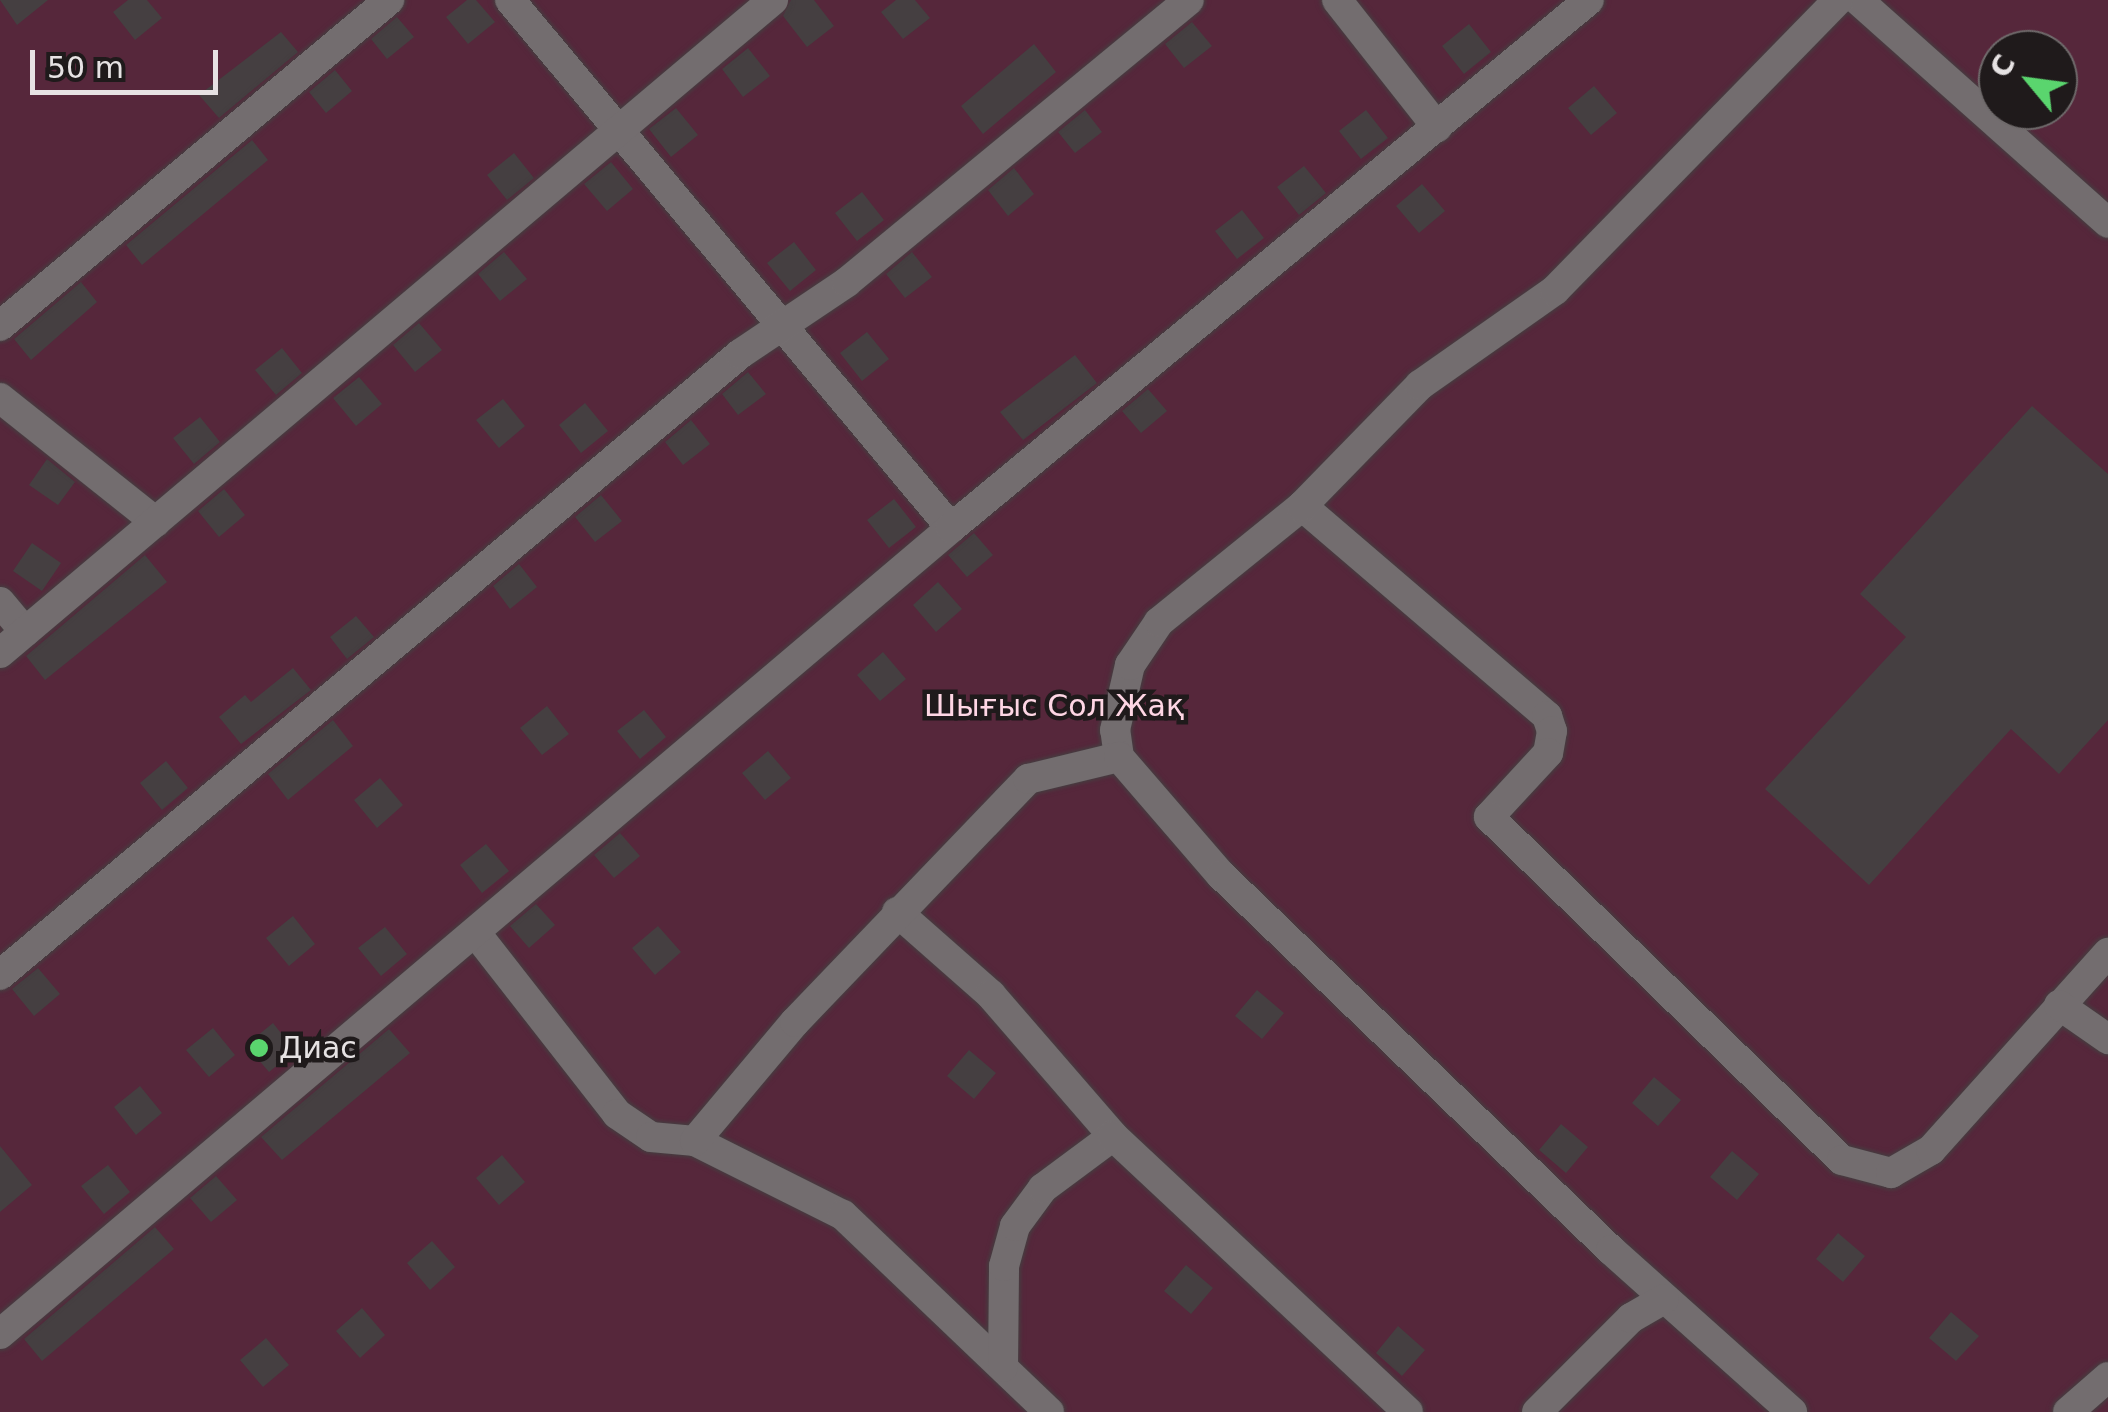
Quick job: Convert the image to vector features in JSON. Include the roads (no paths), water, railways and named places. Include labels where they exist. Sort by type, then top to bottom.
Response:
[{"type":"street","points":[[0,326],[389,0]]},
{"type":"street","points":[[510,0],[620,126],[951,528]]},
{"type":"street","points":[[0,653],[773,0]]},
{"type":"street","points":[[0,975],[740,354],[847,282],[1189,0]]},
{"type":"street","points":[[1337,0],[1437,127]]},
{"type":"street","points":[[0,1334],[951,528],[1589,0]]},
{"type":"street","points":[[1792,1412],[1664,1299],[1221,875],[1119,757],[1115,730],[1130,665],[1158,622],[1302,506],[1420,385],[1555,290],[1838,0]]},
{"type":"street","points":[[1858,0],[2108,222]]},
{"type":"street","points":[[0,398],[156,522]]},
{"type":"street","points":[[1302,506],[1547,716],[1552,731],[1548,753],[1488,817],[1842,1160],[1891,1172],[1931,1150],[2108,954]]},
{"type":"street","points":[[0,602],[26,632]]},
{"type":"street","points":[[695,1140],[897,912],[1028,779],[1119,757]]},
{"type":"street","points":[[897,912],[991,995],[1114,1136],[1408,1412]]},
{"type":"street","points":[[475,932],[617,1114],[651,1137],[695,1140],[843,1214],[1049,1412]]},
{"type":"street","points":[[2059,1006],[2108,1039]]},
{"type":"street","points":[[1002,1367],[1004,1266],[1015,1226],[1043,1188],[1114,1136]]},
{"type":"street","points":[[1538,1412],[1630,1318],[1664,1299]]},
{"type":"street","points":[[2068,1412],[2108,1378]]},
{"type":"place","name":"Диас","points":[[259,1048]]},
{"type":"park label","name":"Шығыс Сол Жақ","points":[[1054,706]]}]
